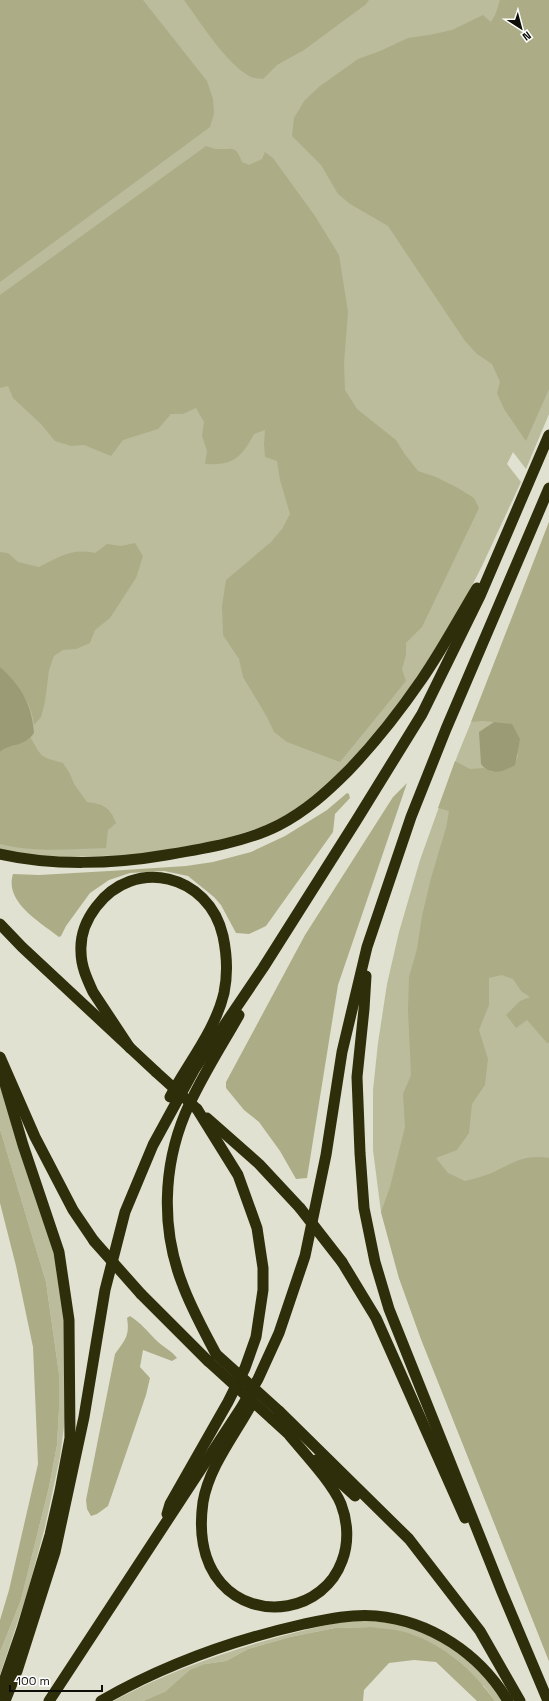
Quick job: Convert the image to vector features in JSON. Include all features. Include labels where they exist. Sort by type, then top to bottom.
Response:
[{"type":"highway","points":[[153,1145],[194,1070],[263,968],[422,714],[480,596],[549,435]]},
{"type":"highway","points":[[49,1701],[241,1408],[258,1379],[279,1333],[305,1256],[326,1155],[342,1052],[367,947],[411,817],[549,488]]},
{"type":"highway","points":[[0,854],[40,860],[90,862],[145,859],[198,850],[250,836],[278,826],[302,812],[326,794],[359,760],[393,719],[423,678],[500,548]]},
{"type":"highway","points":[[5,1701],[17,1671],[55,1552],[84,1417],[105,1290],[125,1212],[153,1145],[165,1107],[216,1016],[224,991],[227,954],[222,930],[213,910],[194,890],[181,883],[163,878],[140,878],[127,882],[109,893],[90,914],[86,922],[82,939],[81,953],[89,983],[93,992],[130,1048]]},
{"type":"highway","points":[[0,924],[22,947],[197,1109],[217,1132],[259,1164],[300,1208],[342,1262],[376,1318],[459,1504],[502,1592]]},
{"type":"highway","points":[[367,947],[364,1009],[357,1077],[364,1208],[376,1262],[389,1309],[502,1592],[548,1701]]},
{"type":"highway","points":[[212,1358],[175,1263],[169,1230],[168,1186],[171,1159],[185,1115],[196,1090],[253,992],[263,968]]},
{"type":"highway","points":[[0,1057],[35,1137],[73,1210],[94,1240],[141,1294],[409,1539],[480,1632],[520,1701]]},
{"type":"highway","points":[[0,1067],[23,1145],[59,1252],[69,1320],[70,1431],[64,1472],[50,1535],[31,1600],[0,1693]]},
{"type":"highway","points":[[161,1531],[170,1504],[228,1402],[245,1368],[256,1337],[260,1316],[262,1268],[257,1228],[238,1175],[217,1132]]},
{"type":"highway","points":[[275,1415],[333,1490],[340,1503],[345,1518],[346,1544],[341,1565],[331,1581],[320,1592],[298,1604],[263,1607],[235,1595],[221,1584],[205,1552],[201,1523],[203,1502],[209,1480],[273,1363],[279,1333]]},
{"type":"highway","points":[[290,1436],[370,1510],[445,1586]]},
{"type":"highway","points":[[101,1701],[154,1674],[231,1644],[283,1629],[332,1618],[363,1616],[390,1618],[411,1623],[424,1627],[449,1640],[478,1662],[508,1701]]},
{"type":"shaded area","points":[[0,0],[549,0],[549,414],[526,469],[513,452],[507,464],[521,482],[461,607],[416,682],[369,741],[319,795],[290,815],[256,829],[217,841],[176,851],[131,855],[69,857],[20,854],[0,849]]},
{"type":"shaded area","points":[[0,0],[143,0],[207,81],[213,99],[214,114],[210,127],[0,282]]},
{"type":"shaded area","points":[[184,0],[369,0],[365,5],[304,50],[277,65],[263,79],[251,77],[232,63],[214,42]]},
{"type":"shaded area","points":[[500,0],[549,0],[549,389],[526,441],[504,409],[497,393],[500,382],[492,364],[477,354],[465,341],[388,226],[350,204],[338,194],[321,165],[292,136],[294,118],[304,101],[320,86],[358,59],[408,38],[452,30],[483,15],[491,22],[496,13]]},
{"type":"shaded area","points":[[206,146],[216,149],[233,149],[242,162],[249,165],[262,159],[265,152],[273,158],[315,216],[339,255],[348,312],[344,363],[345,390],[357,409],[396,440],[418,471],[436,477],[458,488],[474,498],[479,508],[422,627],[406,643],[406,655],[402,669],[406,681],[340,762],[287,742],[274,732],[267,717],[243,677],[239,659],[223,635],[222,606],[226,580],[271,542],[282,529],[290,514],[280,480],[277,461],[265,457],[265,430],[254,434],[245,449],[236,458],[223,463],[205,464],[207,451],[202,436],[204,422],[196,408],[183,414],[171,414],[158,429],[123,440],[111,456],[84,445],[71,446],[55,441],[41,424],[13,398],[8,386],[0,388],[0,295]]},
{"type":"shaded area","points":[[549,522],[549,1661],[421,1339],[399,1278],[381,1212],[373,1150],[373,1090],[387,984],[399,932],[420,860],[458,754],[507,635]]},
{"type":"shaded area","points":[[549,522],[549,1043],[547,1043],[527,1020],[516,1028],[506,1015],[520,1001],[530,997],[521,991],[513,979],[502,975],[489,978],[489,1005],[479,1030],[488,1059],[485,1085],[472,1104],[469,1133],[457,1150],[436,1158],[448,1173],[465,1181],[489,1174],[511,1163],[531,1157],[549,1158],[549,1661],[421,1339],[399,1278],[381,1212],[390,1187],[405,1127],[403,1094],[411,1075],[408,1010],[409,977],[417,949],[422,916],[431,878],[446,828],[449,811],[438,808],[455,761],[470,769],[484,768],[492,772],[516,760],[518,756],[506,723],[482,721],[471,722]]},
{"type":"shaded area","points":[[135,543],[143,556],[136,578],[110,618],[95,630],[90,643],[76,649],[63,650],[54,656],[49,670],[45,702],[41,717],[34,725],[33,717],[27,701],[17,686],[0,667],[0,552],[8,553],[18,562],[39,567],[66,554],[79,552],[95,553],[107,544],[121,546]]},
{"type":"shaded area","points":[[0,667],[14,681],[24,696],[31,713],[34,733],[26,741],[4,749],[0,752]]},
{"type":"shaded area","points":[[494,722],[512,724],[520,739],[515,765],[497,772],[488,770],[481,764],[479,732]]},
{"type":"shaded area","points":[[31,738],[40,754],[51,760],[63,763],[74,784],[87,802],[102,805],[111,813],[116,823],[108,830],[106,848],[66,850],[26,849],[0,844],[0,752]]},
{"type":"shaded area","points":[[407,783],[338,985],[307,1178],[296,1179],[280,1151],[259,1122],[244,1110],[226,1088],[226,1082],[305,935],[393,797]]},
{"type":"shaded area","points":[[347,793],[349,794],[350,798],[335,814],[333,832],[266,926],[249,934],[236,933],[221,905],[214,897],[188,876],[164,871],[130,873],[109,880],[90,893],[59,937],[34,918],[19,902],[14,894],[12,884],[13,874],[39,875],[186,866],[213,862],[251,852],[285,836],[327,810]]},
{"type":"shaded area","points":[[0,1085],[56,1254],[66,1325],[65,1419],[60,1457],[45,1527],[27,1594],[0,1675],[0,1652],[21,1600],[49,1487],[57,1445],[59,1374],[46,1282],[0,1129]]},
{"type":"shaded area","points":[[0,1129],[46,1282],[59,1374],[59,1410],[57,1445],[49,1487],[21,1600],[0,1652],[0,1620],[9,1590],[38,1464],[33,1347],[16,1266],[0,1203]]},
{"type":"shaded area","points":[[130,1316],[141,1324],[156,1340],[177,1358],[172,1361],[143,1350],[140,1367],[150,1378],[146,1395],[108,1506],[97,1514],[91,1516],[87,1509],[86,1500],[115,1354],[126,1338],[128,1329],[127,1318]]},
{"type":"shaded area","points":[[346,1621],[377,1622],[400,1625],[440,1640],[470,1661],[490,1683],[502,1701],[495,1701],[484,1686],[371,1627],[335,1628],[290,1637],[248,1649],[226,1661],[205,1664],[166,1691],[143,1701],[113,1701],[169,1674],[226,1653],[285,1635]]},
{"type":"shaded area","points":[[371,1627],[404,1632],[434,1644],[467,1669],[495,1701],[477,1701],[436,1662],[414,1660],[389,1663],[364,1690],[363,1701],[143,1701],[166,1691],[190,1670],[205,1664],[226,1661],[248,1649],[290,1637],[335,1628]]}]
